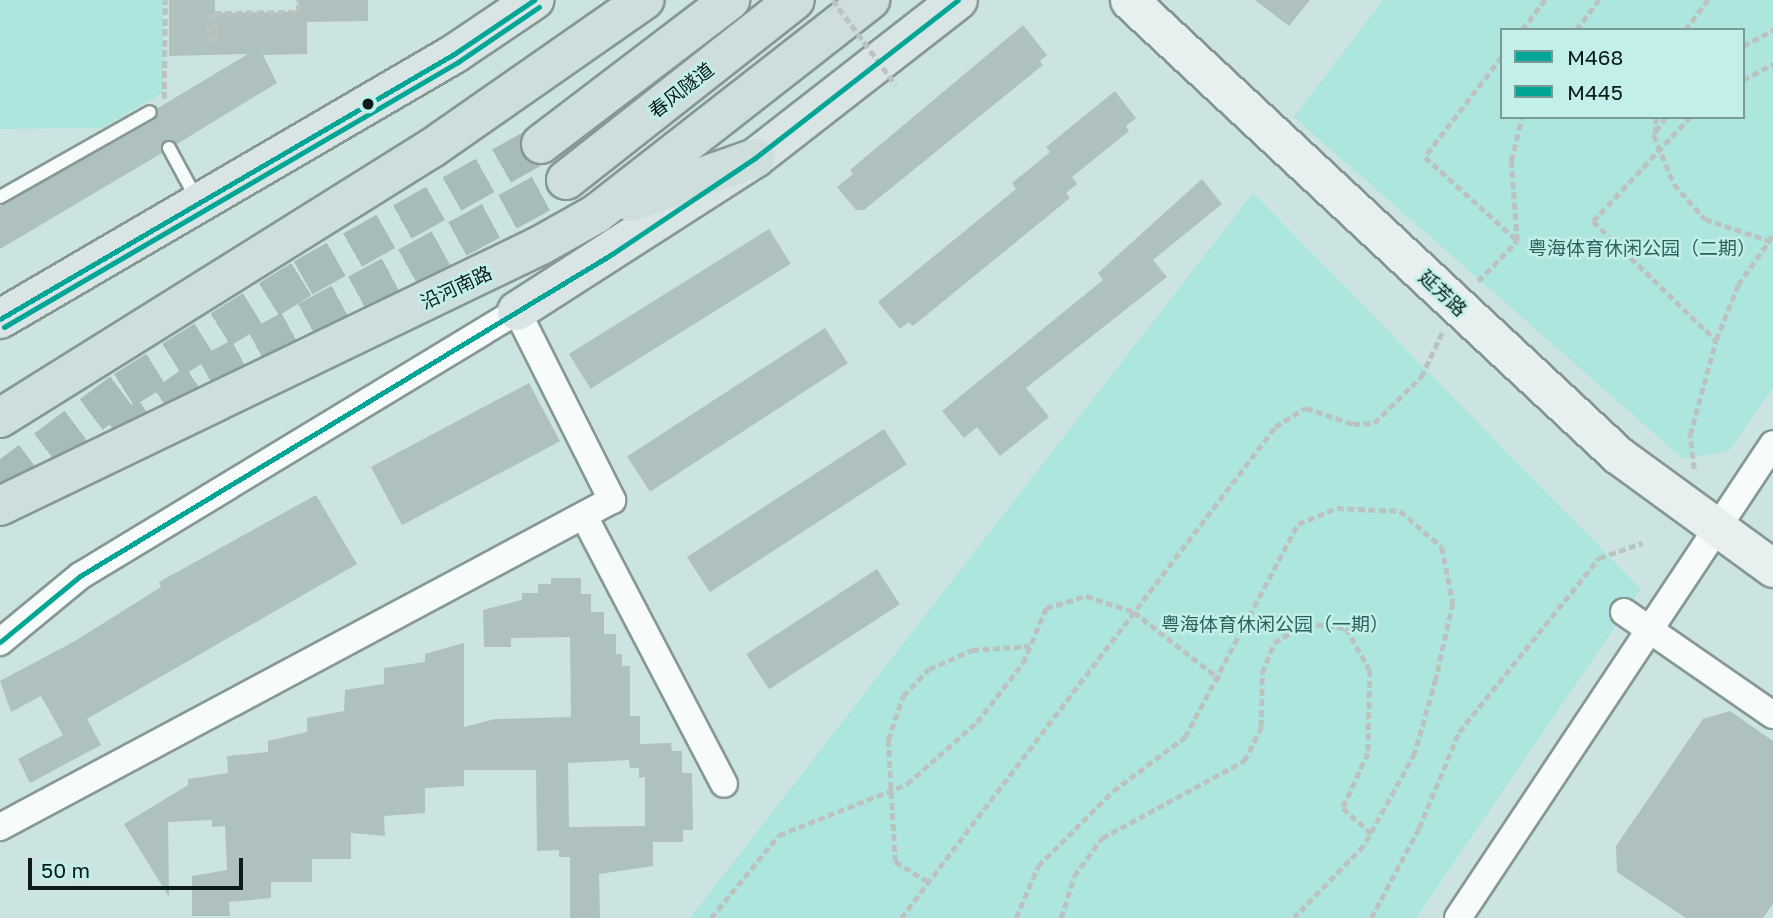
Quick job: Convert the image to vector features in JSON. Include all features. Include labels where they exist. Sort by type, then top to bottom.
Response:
[{"type":"highway","points":[[9,409],[421,156],[644,0]]},
{"type":"highway","name":"春风隧道","points":[[541,144],[730,0]]},
{"type":"highway","name":"春风隧道","points":[[566,180],[795,0]]},
{"type":"highway","name":"沿河南路","points":[[0,506],[236,388],[473,280],[596,214],[870,0]]},
{"type":"highway","points":[[596,214],[755,158]]},
{"type":"main road","points":[[0,318],[454,54],[534,0]]},
{"type":"main road","points":[[517,311],[755,158],[958,0]]},
{"type":"main road","name":"延芳路","points":[[1129,0],[1618,455],[1773,568]]},
{"type":"street","points":[[0,642],[80,576],[517,311],[612,500],[0,827]]},
{"type":"street","points":[[1458,918],[1773,443]]},
{"type":"street","points":[[584,516],[724,783]]},
{"type":"street","points":[[1624,612],[1773,715]]},
{"type":"lane","points":[[0,197],[150,111]]},
{"type":"lane","points":[[169,148],[198,202]]},
{"type":"path","points":[[150,111],[166,98],[165,0]]},
{"type":"path","points":[[209,14],[210,40],[215,40],[215,13],[298,12],[298,0]]},
{"type":"path","points":[[834,0],[896,85]]},
{"type":"path","points":[[1524,28],[1545,0]]},
{"type":"path","points":[[1578,28],[1599,0]]},
{"type":"path","points":[[1687,28],[1708,0]]},
{"type":"path","points":[[1745,45],[1773,30]]},
{"type":"path","points":[[1500,60],[1425,157],[1517,241]]},
{"type":"path","points":[[1745,79],[1773,64]]},
{"type":"path","points":[[901,918],[1275,428],[1306,408],[1353,424],[1374,423],[1421,377],[1455,305],[1517,241],[1511,161],[1522,119]]},
{"type":"path","points":[[1656,119],[1654,135],[1674,184],[1705,219],[1740,234],[1770,236]]},
{"type":"path","points":[[1654,135],[1665,119]]},
{"type":"path","points":[[1688,119],[1593,221],[1716,341]]},
{"type":"path","points":[[1770,236],[1773,242]]},
{"type":"path","points":[[1695,477],[1690,435],[1716,341],[1738,285],[1770,236]]},
{"type":"path","points":[[1016,918],[1038,866],[1113,791],[1185,737],[1220,679],[1297,524],[1337,508],[1400,511],[1442,547],[1453,603],[1436,679],[1415,753],[1371,833],[1319,897],[1294,918]]},
{"type":"path","points":[[1371,918],[1419,828],[1459,732],[1598,558],[1642,543]]},
{"type":"path","points":[[711,918],[779,835],[907,784],[977,722],[1030,646],[1046,608],[1086,596],[1134,612],[1220,679]]},
{"type":"path","points":[[1061,918],[1074,876],[1102,838],[1244,761],[1261,727],[1262,673],[1274,643],[1306,623],[1346,628],[1370,670],[1368,753],[1343,808],[1371,833]]},
{"type":"path","points":[[928,883],[895,862],[893,789],[888,740],[903,696],[929,669],[972,650],[1030,646]]},
{"type":"green space","points":[[0,0],[163,0],[164,92],[102,128],[0,129]]},
{"type":"green space","name":"粤海体育休闲公园（二期）","points":[[1383,0],[1773,0],[1773,388],[1729,451],[1683,459],[1294,117]]},
{"type":"green space","name":"粤海体育休闲公园（一期）","points":[[1253,193],[1641,589],[1416,918],[690,918]]},
{"type":"building","points":[[169,0],[215,0],[215,13],[298,12],[298,0],[368,0],[368,21],[307,22],[307,54],[263,55],[277,83],[177,144],[164,141],[162,153],[0,249],[0,206],[154,120],[158,108],[248,54],[169,56]]},
{"type":"building","points":[[1255,0],[1310,0],[1289,26]]},
{"type":"building","points":[[1023,25],[1047,55],[1040,61],[1043,65],[864,210],[856,210],[837,187],[853,174],[850,170]]},
{"type":"building","points":[[1115,91],[1136,118],[1126,126],[1129,131],[1072,177],[1077,184],[1066,193],[1070,198],[913,326],[909,322],[900,329],[878,302],[1016,189],[1012,183],[1050,152],[1046,147]]},
{"type":"building","points":[[1202,179],[1222,204],[1153,260],[1167,277],[1026,388],[1049,417],[1000,456],[977,427],[964,438],[942,411],[1103,280],[1098,273]]},
{"type":"building","points":[[769,229],[791,264],[591,389],[569,354]]},
{"type":"building","points":[[825,328],[848,363],[650,492],[627,457]]},
{"type":"building","points":[[529,383],[560,441],[402,525],[371,467]]},
{"type":"building","points":[[884,429],[907,464],[710,592],[687,557]]},
{"type":"building","points":[[316,495],[357,564],[87,719],[101,745],[30,783],[18,759],[63,735],[41,696],[11,712],[0,681],[75,641],[161,587],[159,582]]},
{"type":"building","points":[[877,569],[900,604],[769,689],[746,654]]},
{"type":"building","points":[[551,578],[581,578],[581,594],[591,594],[591,612],[604,612],[604,634],[616,634],[616,654],[622,654],[622,666],[630,666],[630,716],[640,716],[640,744],[671,743],[672,751],[682,751],[682,773],[692,773],[693,830],[683,830],[683,842],[653,842],[653,866],[599,874],[600,918],[570,918],[570,857],[559,857],[559,850],[537,851],[536,770],[464,770],[464,786],[425,788],[425,813],[384,816],[385,836],[351,833],[351,859],[312,859],[312,882],[271,882],[271,898],[229,902],[230,916],[192,916],[192,876],[227,870],[225,826],[212,827],[212,820],[168,822],[169,897],[124,824],[188,785],[188,779],[228,773],[227,756],[268,752],[268,741],[307,732],[307,718],[344,711],[345,690],[384,684],[384,668],[425,662],[425,654],[464,643],[464,727],[495,719],[571,717],[570,637],[511,638],[511,647],[484,647],[483,610],[522,600],[522,593],[538,593],[538,584],[551,584]],"holes":[[[629,760],[630,768],[639,768],[639,778],[645,777],[645,826],[569,827],[568,763]]]},
{"type":"building","points":[[1730,711],[1773,741],[1773,904],[1763,918],[1686,918],[1617,872],[1616,846],[1703,719]]},
{"type":"tunnel","points":[[0,483],[124,390],[303,278],[541,144]]},
{"type":"tunnel","points":[[118,437],[207,375],[566,180]]},
{"type":"transit line","name":"M468","points":[[0,319],[454,54],[534,0]]},
{"type":"transit line","name":"M468","points":[[0,642],[80,576],[612,254],[755,158],[958,0]]},
{"type":"transit line","name":"M445","points":[[4,327],[458,62],[539,7]]}]
